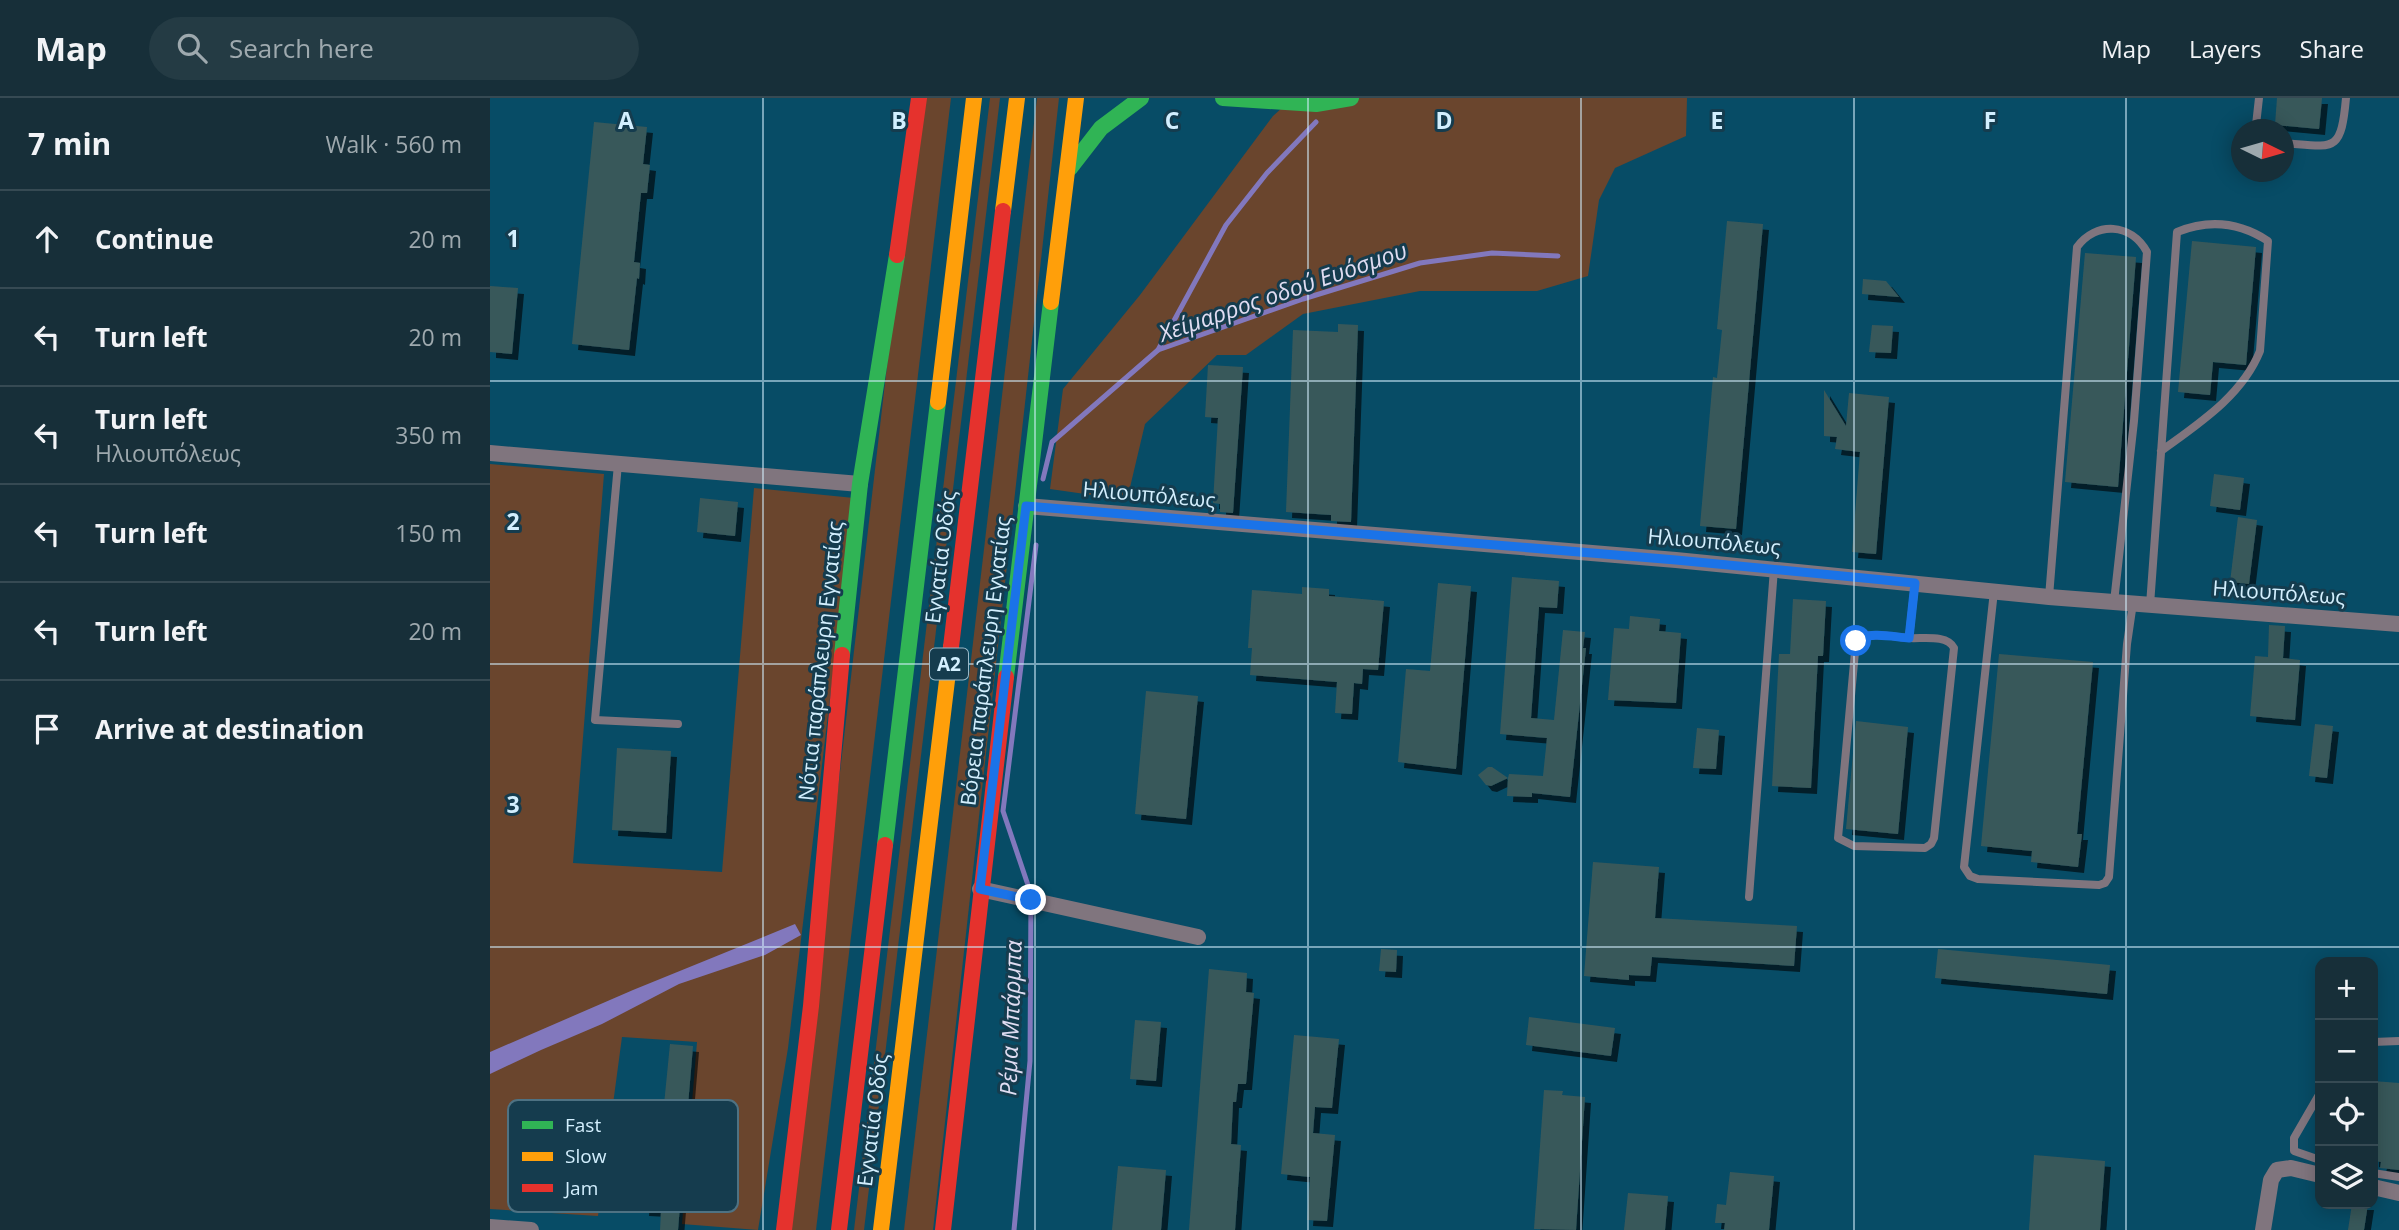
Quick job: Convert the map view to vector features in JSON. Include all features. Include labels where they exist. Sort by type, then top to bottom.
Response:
[{"type":"main road","name":"Νότια παράπλευρη Εγνατίας","points":[[784,1230],[811,1006],[832,757],[860,484],[919,98]]},
{"type":"main road","name":"Εγνατία Οδός","points":[[839,1230],[974,98]]},
{"type":"main road","name":"Εγνατία Οδός","points":[[881,1230],[1017,98]]},
{"type":"main road","name":"Βόρεια παράπλευρη Εγνατίας","points":[[943,1230],[980,889],[1076,98]]},
{"type":"main road","points":[[1133,98],[1154,98]]},
{"type":"main road","points":[[1067,173],[1096,131],[1141,98]]},
{"type":"main road","points":[[1223,98],[1316,104],[1351,98]]},
{"type":"street","points":[[490,453],[860,484]]},
{"type":"street","name":"Ηλιουπόλεως","points":[[1026,506],[1774,569],[2049,597],[2399,624]]},
{"type":"street","points":[[980,889],[1198,937]]},
{"type":"street","points":[[2263,1230],[2271,1180],[2277,1170],[2291,1168],[2315,1174]]},
{"type":"street","points":[[2378,1188],[2399,1193]]},
{"type":"street","points":[[490,1227],[531,1230]]},
{"type":"lane","points":[[2257,119],[2259,98]]},
{"type":"lane","points":[[2294,144],[2327,146],[2336,142],[2344,126],[2346,98]]},
{"type":"lane","points":[[2150,605],[2161,451],[2177,232],[2212,223],[2247,229],[2268,241],[2260,351],[2253,368],[2237,389],[2161,451]]},
{"type":"lane","points":[[2049,597],[2077,247],[2089,234],[2115,228],[2130,233],[2147,252],[2132,446],[2115,602]]},
{"type":"lane","points":[[618,464],[595,720],[678,724]]},
{"type":"lane","points":[[1749,897],[1774,569]]},
{"type":"lane","points":[[1909,638],[1915,583]]},
{"type":"lane","points":[[1994,591],[1964,867],[1970,876],[1979,879],[2099,885],[2105,883],[2109,877],[2127,644],[2133,603]]},
{"type":"lane","points":[[1870,636],[1909,638],[1946,640],[1954,648],[1934,838],[1926,848],[1854,846],[1838,838],[1856,641],[1870,636]]},
{"type":"lane","points":[[2378,1042],[2399,1041]]},
{"type":"lane","points":[[2315,1102],[2294,1138],[2293,1145],[2294,1151],[2315,1159]]},
{"type":"lane","points":[[2378,1174],[2399,1177]]},
{"type":"shaded area","points":[[490,98],[2399,98],[2399,1230],[490,1230]]},
{"type":"shaded area","points":[[918,98],[951,98],[816,1230],[787,1230]]},
{"type":"shaded area","points":[[990,98],[1000,98],[864,1230],[854,1230]]},
{"type":"shaded area","points":[[1037,98],[1059,98],[933,1230],[904,1230]]},
{"type":"shaded area","points":[[1293,98],[1687,98],[1686,136],[1615,168],[1599,200],[1588,276],[1537,291],[1420,291],[1303,314],[1246,355],[1217,355],[1145,424],[1127,500],[1050,489],[1063,389],[1140,295],[1273,116]]},
{"type":"shaded area","points":[[490,464],[604,474],[573,863],[722,872],[754,488],[854,498],[788,1048],[758,1230],[682,1224],[683,1212],[738,1212],[738,1100],[692,1100],[697,1042],[622,1037],[614,1100],[508,1100],[508,1210],[490,1209]]},
{"type":"shaded area","points":[[795,924],[801,935],[765,955],[679,984],[602,1024],[490,1074],[490,1052]]},
{"type":"shaded area","points":[[536,1212],[599,1212],[598,1216]]},
{"type":"building","points":[[2277,98],[2322,98],[2319,129],[2294,127],[2294,119],[2275,119]]},
{"type":"building","points":[[594,122],[647,127],[643,164],[650,165],[647,193],[641,193],[634,262],[640,263],[639,279],[637,278],[629,350],[572,344]]},
{"type":"building","points":[[1727,221],[1763,224],[1736,529],[1700,526],[1713,377],[1717,378],[1722,330],[1717,329]]},
{"type":"building","points":[[2192,241],[2256,247],[2246,365],[2213,362],[2210,395],[2178,392]]},
{"type":"building","points":[[2085,253],[2136,257],[2118,487],[2065,482]]},
{"type":"building","points":[[1863,279],[1886,281],[1899,297],[1862,294]]},
{"type":"building","points":[[490,286],[518,288],[512,354],[490,352]]},
{"type":"building","points":[[1338,324],[1358,325],[1351,522],[1331,521],[1331,515],[1286,512],[1293,330],[1338,332]]},
{"type":"building","points":[[1872,325],[1893,326],[1891,353],[1869,352]]},
{"type":"building","points":[[1208,365],[1243,367],[1233,513],[1220,512],[1220,504],[1213,503],[1218,418],[1205,417]]},
{"type":"building","points":[[1824,390],[1846,426],[1849,393],[1889,397],[1876,554],[1852,552],[1860,452],[1835,449],[1837,437],[1824,436]]},
{"type":"building","points":[[2214,474],[2244,478],[2240,510],[2210,506]]},
{"type":"building","points":[[700,498],[738,502],[735,536],[697,532]]},
{"type":"building","points":[[2238,517],[2257,520],[2249,584],[2230,582]]},
{"type":"building","points":[[1512,577],[1559,581],[1557,608],[1539,607],[1531,718],[1554,720],[1563,630],[1585,632],[1583,648],[1586,648],[1570,797],[1532,793],[1532,797],[1507,796],[1509,774],[1543,776],[1547,738],[1500,734]]},
{"type":"building","points":[[1438,583],[1471,586],[1456,769],[1398,762],[1406,669],[1430,671]]},
{"type":"building","points":[[1302,587],[1329,589],[1329,596],[1384,601],[1378,670],[1363,669],[1362,684],[1354,683],[1352,714],[1335,713],[1337,682],[1250,675],[1252,648],[1248,648],[1252,590],[1302,594]]},
{"type":"building","points":[[1793,599],[1826,601],[1823,656],[1818,656],[1811,788],[1772,786],[1779,654],[1790,654]]},
{"type":"building","points":[[1630,616],[1660,619],[1659,631],[1681,633],[1676,703],[1608,700],[1614,628],[1629,629]]},
{"type":"building","points":[[2269,625],[2285,626],[2283,658],[2300,660],[2295,720],[2250,716],[2255,656],[2268,657]]},
{"type":"building","points":[[1999,654],[2093,662],[2077,834],[2082,834],[2078,867],[2031,862],[2032,851],[1981,846]]},
{"type":"building","points":[[1146,691],[1198,696],[1186,819],[1135,814]]},
{"type":"building","points":[[1856,721],[1908,727],[1898,834],[1846,829]]},
{"type":"building","points":[[2315,724],[2333,726],[2327,778],[2309,776]]},
{"type":"building","points":[[1697,728],[1719,730],[1716,769],[1693,768]]},
{"type":"building","points":[[617,748],[671,751],[666,833],[612,830]]},
{"type":"building","points":[[1492,767],[1508,778],[1491,786],[1486,785],[1478,775]]},
{"type":"building","points":[[1593,862],[1659,867],[1655,918],[1797,926],[1794,966],[1652,957],[1650,976],[1629,975],[1629,980],[1584,976]]},
{"type":"building","points":[[1381,949],[1397,950],[1396,972],[1379,971]]},
{"type":"building","points":[[1938,949],[2110,965],[2107,994],[1935,978]]},
{"type":"building","points":[[1209,969],[1247,973],[1246,992],[1254,993],[1246,1084],[1238,1084],[1236,1102],[1233,1102],[1231,1144],[1241,1145],[1235,1230],[1189,1230]]},
{"type":"building","points":[[1529,1017],[1615,1028],[1611,1056],[1526,1045]]},
{"type":"building","points":[[1135,1020],[1161,1022],[1156,1081],[1130,1079]]},
{"type":"building","points":[[1294,1035],[1339,1039],[1332,1108],[1315,1107],[1313,1133],[1335,1135],[1327,1221],[1307,1220],[1310,1177],[1281,1174]]},
{"type":"building","points":[[670,1044],[693,1046],[688,1100],[664,1100]]},
{"type":"building","points":[[2378,1081],[2399,1083],[2399,1170],[2380,1168],[2381,1162],[2378,1162]]},
{"type":"building","points":[[1544,1090],[1563,1091],[1562,1095],[1585,1097],[1576,1230],[1534,1229]]},
{"type":"building","points":[[2034,1155],[2105,1161],[2100,1230],[2029,1230]]},
{"type":"building","points":[[1118,1166],[1166,1170],[1161,1230],[1112,1230]]},
{"type":"building","points":[[1730,1172],[1774,1176],[1769,1230],[1724,1230],[1725,1223],[1715,1223],[1717,1204],[1726,1205]]},
{"type":"building","points":[[1628,1193],[1668,1196],[1665,1230],[1624,1230]]},
{"type":"building","points":[[2351,1209],[2367,1209],[2364,1230],[2348,1230]]},
{"type":"building","points":[[661,1212],[679,1212],[678,1230],[660,1230]]},
{"type":"waterway","points":[[1158,350],[1226,225],[1267,173],[1316,122]]},
{"type":"waterway","name":"Χείμαρρος οδού Ευόσμου","points":[[1043,479],[1052,442],[1158,350],[1303,299],[1420,263],[1492,253],[1558,256]]},
{"type":"waterway","name":"Ρέμα Μπάρμπα","points":[[1014,1230],[1030,1061],[1031,894],[1003,811],[1036,545]]},
{"type":"traffic: fast","points":[[1070,168],[1101,128],[1141,98]]},
{"type":"traffic: fast","points":[[1223,98],[1316,104],[1351,98]]},
{"type":"traffic: fast","points":[[842,655],[860,484],[897,255]]},
{"type":"traffic: fast","points":[[1006,677],[1051,302]]},
{"type":"traffic: fast","points":[[885,845],[938,402]]},
{"type":"traffic: slow","points":[[938,402],[974,98]]},
{"type":"traffic: slow","points":[[1003,211],[1017,98]]},
{"type":"traffic: slow","points":[[1051,302],[1076,98]]},
{"type":"traffic: slow","points":[[881,1230],[951,647]]},
{"type":"traffic: jam","points":[[897,255],[919,98]]},
{"type":"traffic: jam","points":[[951,647],[1003,211]]},
{"type":"traffic: jam","points":[[784,1230],[811,1006],[842,655]]},
{"type":"traffic: jam","points":[[943,1230],[1006,677]]},
{"type":"traffic: jam","points":[[839,1230],[885,845]]},
{"type":"route","points":[[1031,900],[980,889],[1026,506],[1676,560],[1915,583],[1909,638],[1870,636],[1856,641]]}]
